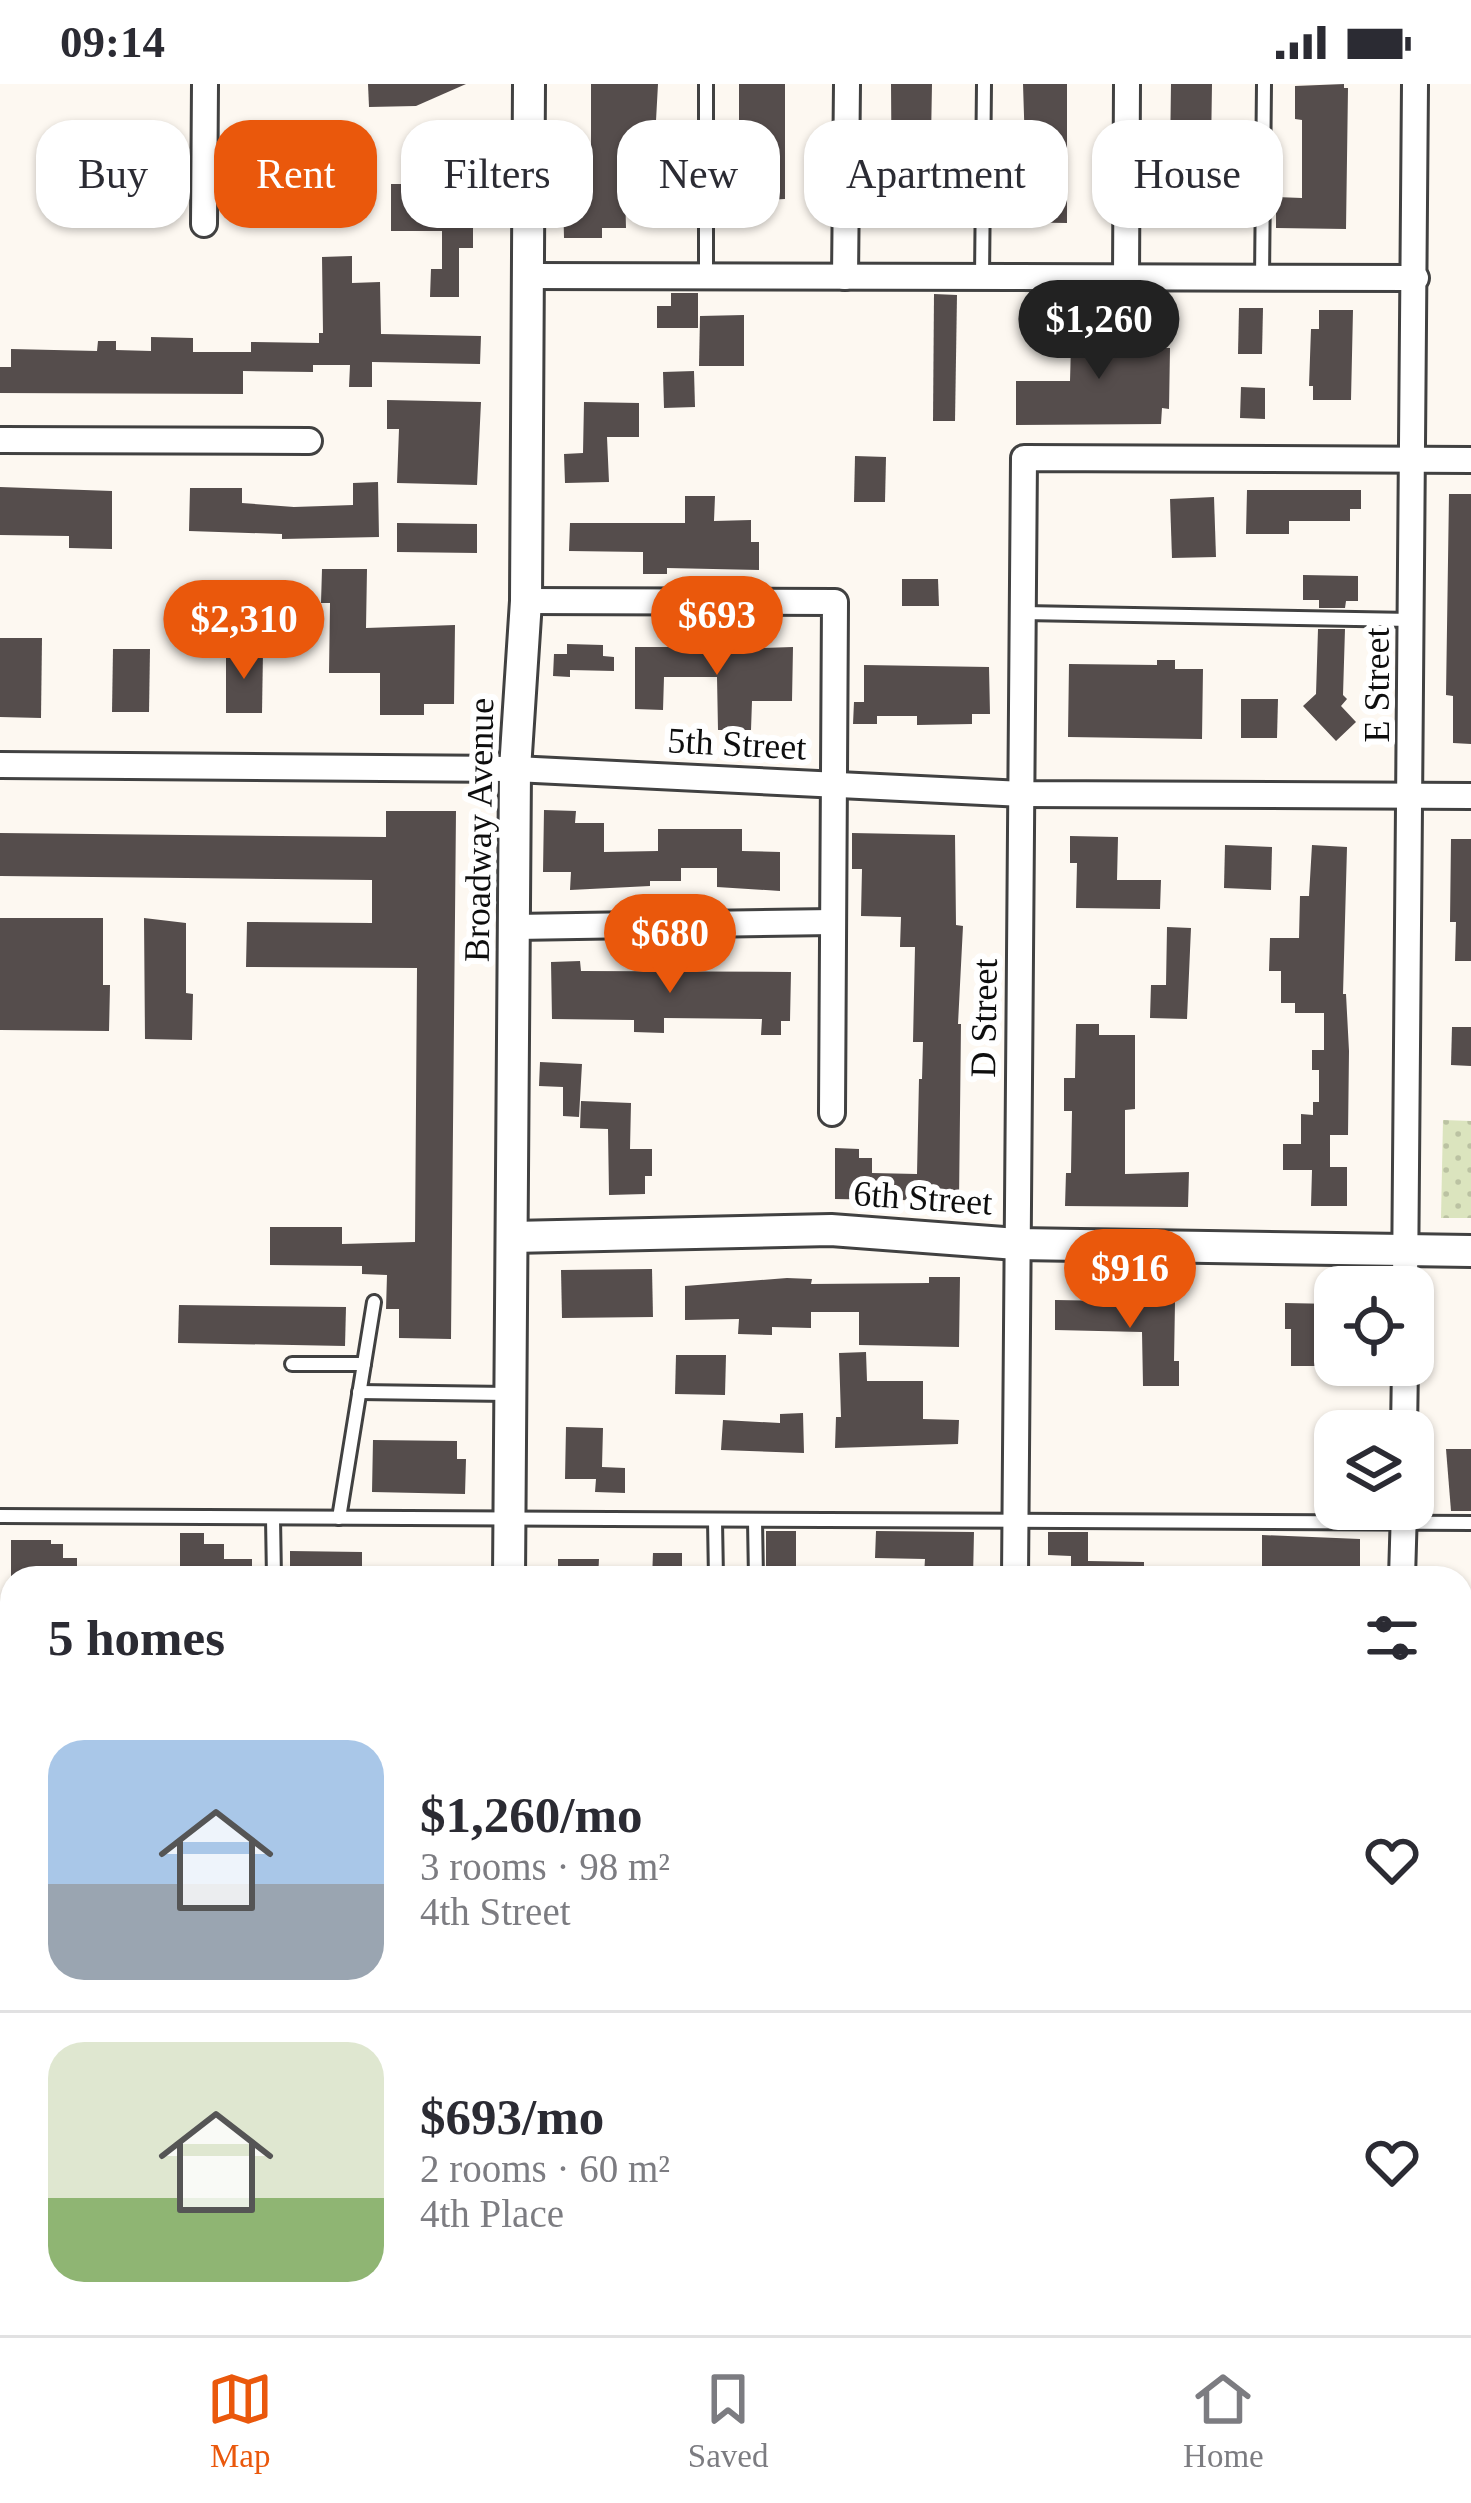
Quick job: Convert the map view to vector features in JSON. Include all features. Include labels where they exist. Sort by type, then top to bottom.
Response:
[{"type":"street","points":[[204,224],[205,84]]},
{"type":"street","name":"Broadway Avenue","points":[[509,1566],[515,770],[526,601],[529,84]]},
{"type":"street","points":[[845,277],[847,84]]},
{"type":"street","points":[[1126,278],[1127,84]]},
{"type":"street","name":"E Street","points":[[1406,1266],[1415,84]]},
{"type":"street","points":[[528,276],[1416,278]]},
{"type":"street","points":[[0,440],[309,441]]},
{"type":"street","name":"D Street","points":[[1015,1566],[1024,458],[1414,460]]},
{"type":"street","points":[[1414,460],[1471,460]]},
{"type":"street","points":[[526,601],[836,602],[832,1113]]},
{"type":"street","name":"5th Street","points":[[0,765],[515,770],[1022,794],[1471,796]]},
{"type":"street","points":[[514,927],[833,922]]},
{"type":"street","name":"6th Street","points":[[512,1237],[831,1230],[1017,1244],[1471,1251]]},
{"type":"street","points":[[1402,1566],[1403,1530]]},
{"type":"lane","points":[[706,84],[706,276]]},
{"type":"lane","points":[[982,277],[984,84]]},
{"type":"lane","points":[[1262,278],[1264,84]]},
{"type":"lane","points":[[1023,614],[1413,620]]},
{"type":"lane","points":[[339,1518],[374,1303]]},
{"type":"lane","points":[[292,1364],[364,1364]]},
{"type":"lane","points":[[359,1392],[511,1394]]},
{"type":"lane","points":[[0,1516],[509,1520],[1314,1517]]},
{"type":"lane","points":[[273,1518],[274,1566]]},
{"type":"lane","points":[[1434,1519],[1471,1523]]},
{"type":"lane","points":[[715,1520],[716,1566]]},
{"type":"lane","points":[[755,1520],[756,1566]]},
{"type":"green space","points":[[1443,1120],[1471,1121],[1471,1218],[1441,1218]]},
{"type":"building","points":[[368,84],[466,84],[416,106],[369,107]]},
{"type":"building","points":[[591,84],[658,84],[656,120],[617,120],[617,228],[602,228],[602,238],[564,238],[564,228],[593,228]]},
{"type":"building","points":[[739,84],[785,84],[785,199],[780,199],[780,120],[739,120]]},
{"type":"building","points":[[891,84],[932,84],[931,120],[891,120]]},
{"type":"building","points":[[1023,84],[1067,84],[1067,120],[1024,120]]},
{"type":"building","points":[[1171,84],[1212,84],[1211,120],[1170,120]]},
{"type":"building","points":[[1344,84],[1348,88],[1346,229],[1276,228],[1283,228],[1283,197],[1302,198],[1302,120],[1295,119],[1295,86]]},
{"type":"building","points":[[391,184],[401,184],[401,228],[473,228],[473,248],[459,248],[459,297],[430,297],[431,269],[442,269],[442,231],[391,231]]},
{"type":"building","points":[[352,256],[352,283],[380,282],[381,334],[481,336],[480,364],[372,362],[372,387],[349,387],[350,365],[313,365],[313,372],[243,371],[243,394],[0,393],[0,367],[11,367],[11,349],[97,351],[98,341],[116,341],[116,350],[151,351],[151,337],[193,338],[193,352],[251,352],[251,342],[319,343],[319,333],[323,333],[322,257]]},
{"type":"building","points":[[671,293],[698,293],[698,328],[657,328],[657,306],[671,306]]},
{"type":"building","points":[[934,294],[957,295],[955,421],[933,421]]},
{"type":"building","points":[[1239,308],[1263,308],[1262,354],[1238,354]]},
{"type":"building","points":[[1072,309],[1106,309],[1105,347],[1170,348],[1169,409],[1162,408],[1161,424],[1016,425],[1016,381],[1070,381]]},
{"type":"building","points":[[1319,310],[1353,310],[1351,400],[1313,400],[1313,386],[1309,386],[1311,329],[1319,329]]},
{"type":"building","points":[[744,315],[744,366],[699,366],[700,316]]},
{"type":"building","points":[[694,371],[695,407],[664,408],[663,372]]},
{"type":"building","points":[[1241,387],[1265,388],[1265,419],[1240,418]]},
{"type":"building","points":[[387,400],[481,402],[477,485],[397,483],[399,429],[387,429]]},
{"type":"building","points":[[584,402],[639,403],[639,437],[607,437],[609,482],[565,483],[564,454],[583,453]]},
{"type":"building","points":[[855,456],[886,457],[885,502],[854,502]]},
{"type":"building","points":[[378,482],[379,537],[282,539],[282,534],[189,531],[190,488],[242,488],[242,503],[294,507],[353,505],[353,483]]},
{"type":"building","points":[[0,487],[112,491],[112,549],[69,548],[69,536],[0,535]]},
{"type":"building","points":[[1247,490],[1361,490],[1361,509],[1350,509],[1350,521],[1289,521],[1289,534],[1246,534]]},
{"type":"building","points":[[1449,494],[1471,494],[1471,744],[1453,743],[1453,696],[1446,695]]},
{"type":"building","points":[[685,496],[715,496],[714,521],[751,520],[751,542],[759,542],[759,570],[667,568],[667,574],[643,574],[643,552],[569,551],[570,523],[685,523]]},
{"type":"building","points":[[1214,497],[1216,557],[1172,558],[1170,499]]},
{"type":"building","points":[[397,523],[477,524],[477,553],[397,552]]},
{"type":"building","points":[[322,569],[367,569],[366,628],[455,625],[454,704],[424,704],[424,715],[380,715],[380,673],[329,673],[330,603],[321,603]]},
{"type":"building","points":[[1303,575],[1358,576],[1358,601],[1346,601],[1345,608],[1319,608],[1319,600],[1303,600]]},
{"type":"building","points":[[902,579],[938,579],[939,606],[902,606]]},
{"type":"building","points":[[1318,629],[1345,629],[1343,695],[1347,699],[1341,706],[1356,722],[1336,741],[1303,706],[1316,694]]},
{"type":"building","points":[[0,638],[42,638],[41,718],[0,717]]},
{"type":"building","points":[[567,644],[603,645],[603,656],[614,657],[614,671],[570,670],[570,677],[553,676],[554,654],[567,654]]},
{"type":"building","points":[[695,644],[695,650],[793,647],[792,701],[752,701],[751,730],[718,730],[717,677],[664,677],[663,710],[635,709],[635,647]]},
{"type":"building","points":[[113,649],[150,649],[149,712],[112,712]]},
{"type":"building","points":[[226,650],[263,651],[262,713],[226,713]]},
{"type":"building","points":[[1157,660],[1175,660],[1175,669],[1203,669],[1202,739],[1068,737],[1069,664],[1157,665]]},
{"type":"building","points":[[864,665],[989,667],[990,714],[972,714],[972,724],[917,725],[917,716],[877,716],[877,724],[853,724],[854,702],[864,702]]},
{"type":"building","points":[[1241,699],[1278,699],[1277,738],[1241,738]]},
{"type":"building","points":[[544,810],[576,811],[575,823],[604,823],[604,852],[658,851],[658,829],[742,829],[742,851],[780,852],[780,891],[717,887],[717,868],[681,868],[681,881],[650,881],[650,886],[570,890],[571,872],[543,872]]},
{"type":"building","points":[[386,811],[456,811],[451,1339],[399,1338],[399,1309],[386,1309],[387,1275],[362,1274],[362,1266],[270,1265],[270,1227],[342,1227],[342,1244],[415,1242],[417,968],[246,967],[247,922],[372,923],[372,880],[0,876],[0,833],[386,837]]},
{"type":"building","points":[[852,833],[955,835],[956,925],[963,926],[959,1201],[835,1199],[835,1148],[859,1149],[859,1158],[872,1158],[872,1173],[917,1174],[922,1079],[923,1042],[913,1042],[915,947],[900,947],[901,917],[861,916],[862,869],[852,869]]},
{"type":"building","points":[[1070,836],[1118,837],[1117,880],[1161,880],[1160,909],[1076,908],[1077,863],[1070,863]]},
{"type":"building","points":[[1451,839],[1471,839],[1471,961],[1455,961],[1456,922],[1450,922]]},
{"type":"building","points":[[1225,845],[1272,847],[1271,890],[1224,888]]},
{"type":"building","points":[[1312,845],[1347,847],[1343,994],[1349,1051],[1348,1135],[1330,1135],[1330,1167],[1347,1167],[1347,1206],[1311,1206],[1312,1170],[1283,1170],[1283,1144],[1301,1144],[1301,1114],[1313,1115],[1313,1102],[1319,1102],[1319,1070],[1312,1070],[1312,1050],[1324,1050],[1324,1013],[1295,1013],[1295,1003],[1281,1003],[1281,971],[1269,971],[1270,938],[1299,938],[1300,896],[1309,896]]},
{"type":"building","points":[[0,918],[103,918],[109,1031],[0,1030]]},
{"type":"building","points":[[144,918],[186,923],[192,1040],[145,1039]]},
{"type":"building","points":[[1167,927],[1191,928],[1187,1019],[1150,1018],[1151,985],[1166,985]]},
{"type":"building","points":[[580,961],[581,971],[791,972],[790,1021],[781,1021],[781,1035],[761,1035],[762,1019],[664,1018],[664,1033],[634,1032],[634,1020],[552,1019],[551,962]]},
{"type":"building","points":[[1076,1024],[1099,1024],[1099,1035],[1135,1035],[1135,1109],[1125,1110],[1125,1174],[1189,1172],[1188,1207],[1065,1206],[1072,1111],[1064,1111],[1064,1078],[1075,1078]]},
{"type":"building","points":[[1452,1027],[1471,1027],[1471,1066],[1451,1065]]},
{"type":"building","points":[[540,1062],[582,1064],[579,1117],[563,1116],[563,1087],[539,1086]]},
{"type":"building","points":[[581,1101],[631,1103],[630,1149],[652,1149],[652,1176],[645,1176],[645,1194],[609,1195],[608,1129],[580,1128]]},
{"type":"building","points":[[652,1269],[653,1317],[562,1318],[561,1270]]},
{"type":"building","points":[[929,1277],[960,1277],[959,1347],[859,1345],[859,1312],[811,1312],[811,1328],[772,1327],[772,1335],[738,1334],[739,1319],[685,1320],[685,1286],[787,1278],[812,1279],[811,1284],[929,1283]]},
{"type":"building","points":[[1055,1300],[1175,1302],[1174,1361],[1179,1361],[1179,1386],[1143,1386],[1142,1332],[1055,1330]]},
{"type":"building","points":[[1285,1303],[1314,1304],[1314,1366],[1291,1366],[1291,1329],[1285,1329]]},
{"type":"building","points":[[179,1305],[346,1307],[345,1346],[178,1343]]},
{"type":"building","points":[[866,1352],[867,1381],[923,1381],[923,1419],[959,1420],[958,1444],[835,1448],[836,1417],[841,1417],[839,1353]]},
{"type":"building","points":[[676,1355],[726,1355],[725,1395],[675,1394]]},
{"type":"building","points":[[803,1413],[804,1453],[721,1450],[723,1420],[780,1423],[780,1414]]},
{"type":"building","points":[[566,1427],[603,1428],[602,1467],[625,1468],[625,1493],[595,1492],[596,1479],[565,1479]]},
{"type":"building","points":[[373,1440],[457,1441],[457,1459],[466,1459],[465,1494],[372,1492]]},
{"type":"building","points":[[1446,1449],[1471,1449],[1471,1511],[1451,1511]]},
{"type":"building","points":[[766,1531],[796,1531],[796,1566],[766,1566]]},
{"type":"building","points":[[876,1531],[974,1532],[973,1566],[925,1566],[925,1559],[875,1558]]},
{"type":"building","points":[[1048,1532],[1088,1532],[1088,1561],[1144,1562],[1144,1566],[1071,1566],[1071,1556],[1048,1555]]},
{"type":"building","points":[[180,1533],[204,1533],[204,1544],[224,1544],[224,1559],[252,1559],[252,1566],[180,1566]]},
{"type":"building","points":[[1262,1535],[1360,1539],[1360,1566],[1262,1566]]},
{"type":"building","points":[[11,1540],[51,1540],[51,1544],[63,1544],[63,1558],[77,1558],[77,1566],[11,1566]]},
{"type":"building","points":[[290,1551],[362,1552],[362,1566],[290,1566]]},
{"type":"building","points":[[653,1553],[682,1553],[682,1566],[652,1566]]},
{"type":"building","points":[[558,1559],[599,1559],[599,1566],[558,1566]]}]
